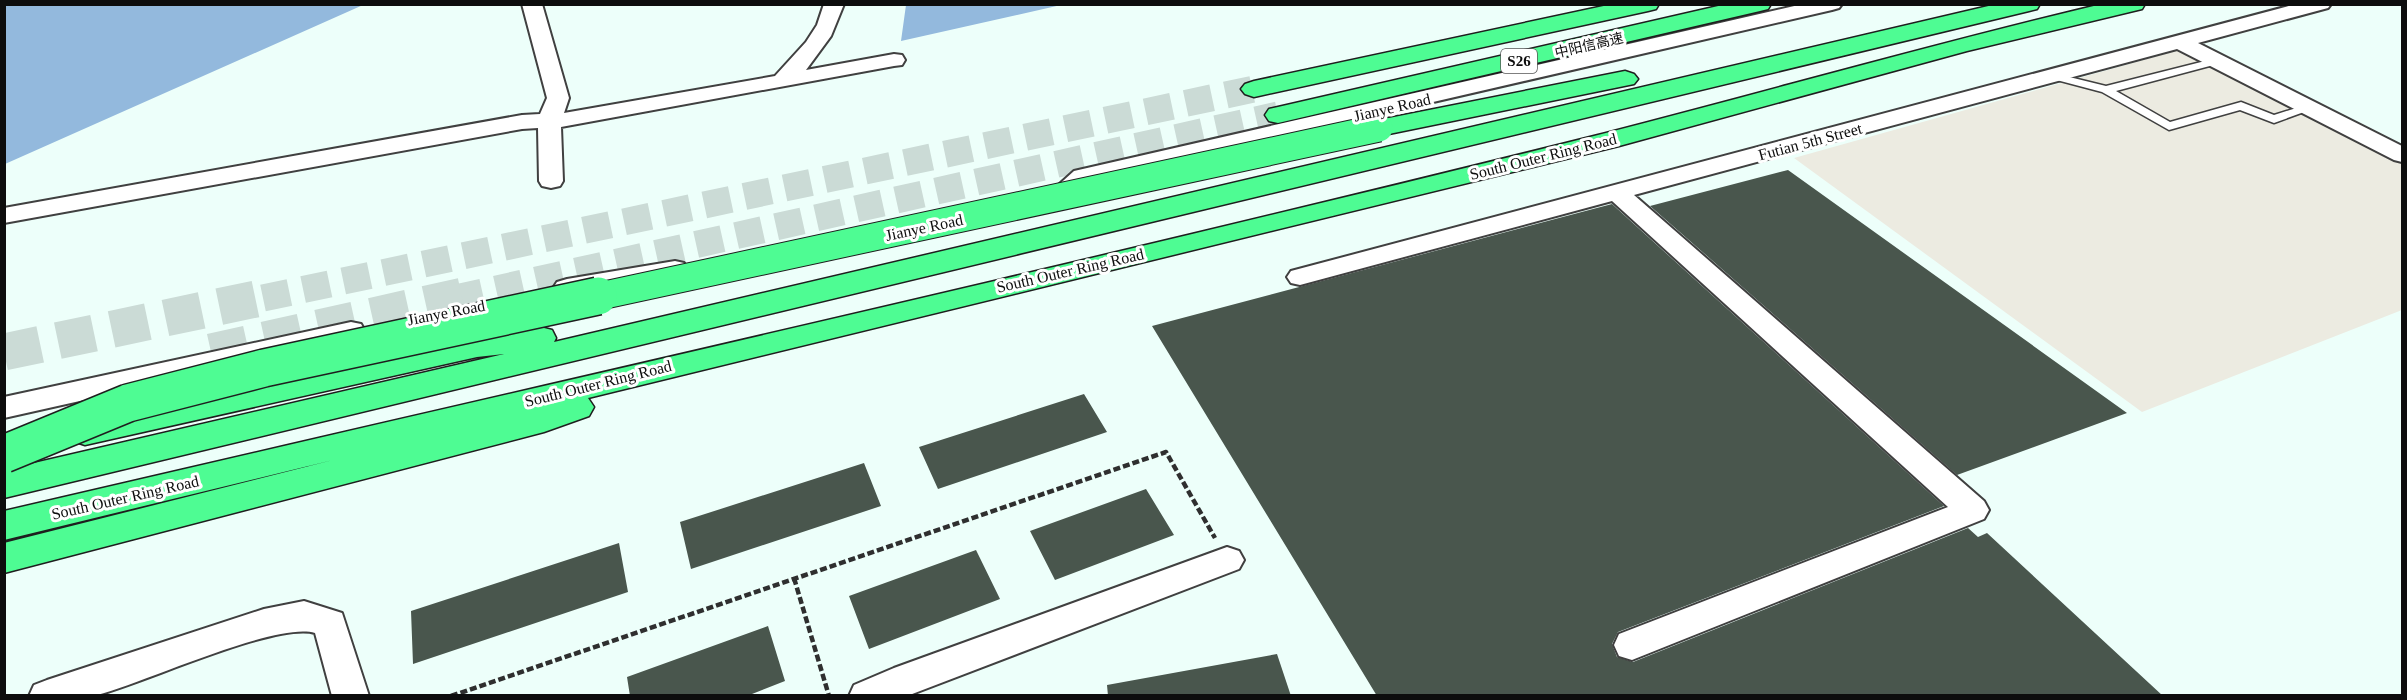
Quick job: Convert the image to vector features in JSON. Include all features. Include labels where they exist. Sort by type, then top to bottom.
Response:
[{"type":"highway","name":"中阳信高速","points":[[1254,89],[1648,4]]},
{"type":"highway","name":"中阳信高速","points":[[1278,115],[1760,4]]},
{"type":"highway","points":[[4,452],[128,403],[264,368],[1379,128],[2012,4]]},
{"type":"highway","name":"South Outer Ring Road","points":[[4,484],[2029,4]]},
{"type":"highway","name":"South Outer Ring Road","points":[[4,526],[1597,142],[1961,45],[2134,4]]},
{"type":"highway","points":[[4,452],[477,346],[732,311]]},
{"type":"highway","points":[[4,563],[22,553],[532,423],[722,353]]},
{"type":"street","points":[[532,4],[532,11],[558,98],[549,121],[551,181]]},
{"type":"street","points":[[782,81],[797,69],[832,17],[834,4]]},
{"type":"street","name":"Jianye Road","points":[[4,408],[303,341],[627,276],[844,244],[1032,205],[1063,194],[1083,176],[1832,4]]},
{"type":"street","name":"Futian 5th Street","points":[[1300,278],[2321,4]]},
{"type":"street","points":[[2179,42],[2403,155]]},
{"type":"street","points":[[4,216],[522,122],[572,119],[894,60]]},
{"type":"street","points":[[1617,193],[1973,510],[1632,645]]},
{"type":"street","points":[[867,696],[911,687],[1227,560]]},
{"type":"street","points":[[47,696],[264,623],[304,615],[330,622],[351,696]]},
{"type":"lane","points":[[2106,90],[2217,61]]},
{"type":"lane","points":[[2053,76],[2106,90],[2169,126],[2241,106],[2274,119],[2309,108]]},
{"type":"path","points":[[451,696],[1166,452],[1227,560]]},
{"type":"path","points":[[794,578],[829,696]]},
{"type":"shaded area","points":[[5,4],[363,4],[363,5],[5,164]]},
{"type":"shaded area","points":[[906,4],[1061,5],[901,41]]},
{"type":"shaded area","points":[[2179,50],[2402,163],[2402,310],[2142,412],[1794,158]]},
{"type":"building","points":[[1788,170],[2127,413],[1957,475],[1650,206]]},
{"type":"building","points":[[1612,204],[1944,506],[1618,632],[1612,644],[1617,657],[1633,662],[1968,528],[1978,537],[1987,533],[2163,696],[1377,696],[1152,326]]},
{"type":"building","points":[[1084,394],[1107,432],[938,489],[919,447]]},
{"type":"building","points":[[864,463],[881,506],[691,569],[680,522]]},
{"type":"building","points":[[1146,489],[1174,535],[1055,580],[1030,531]]},
{"type":"building","points":[[619,543],[628,592],[413,664],[411,611]]},
{"type":"building","points":[[976,550],[1000,599],[869,649],[849,596]]},
{"type":"building","points":[[768,626],[785,681],[747,696],[630,696],[627,677]]},
{"type":"building","points":[[1277,654],[1291,696],[1108,696],[1107,685]]},
{"type":"tunnel","points":[[263,298],[1254,89]]},
{"type":"tunnel","points":[[456,298],[1278,115]]},
{"type":"tunnel","points":[[4,352],[270,296]]},
{"type":"tunnel","points":[[211,352],[463,296]]}]
